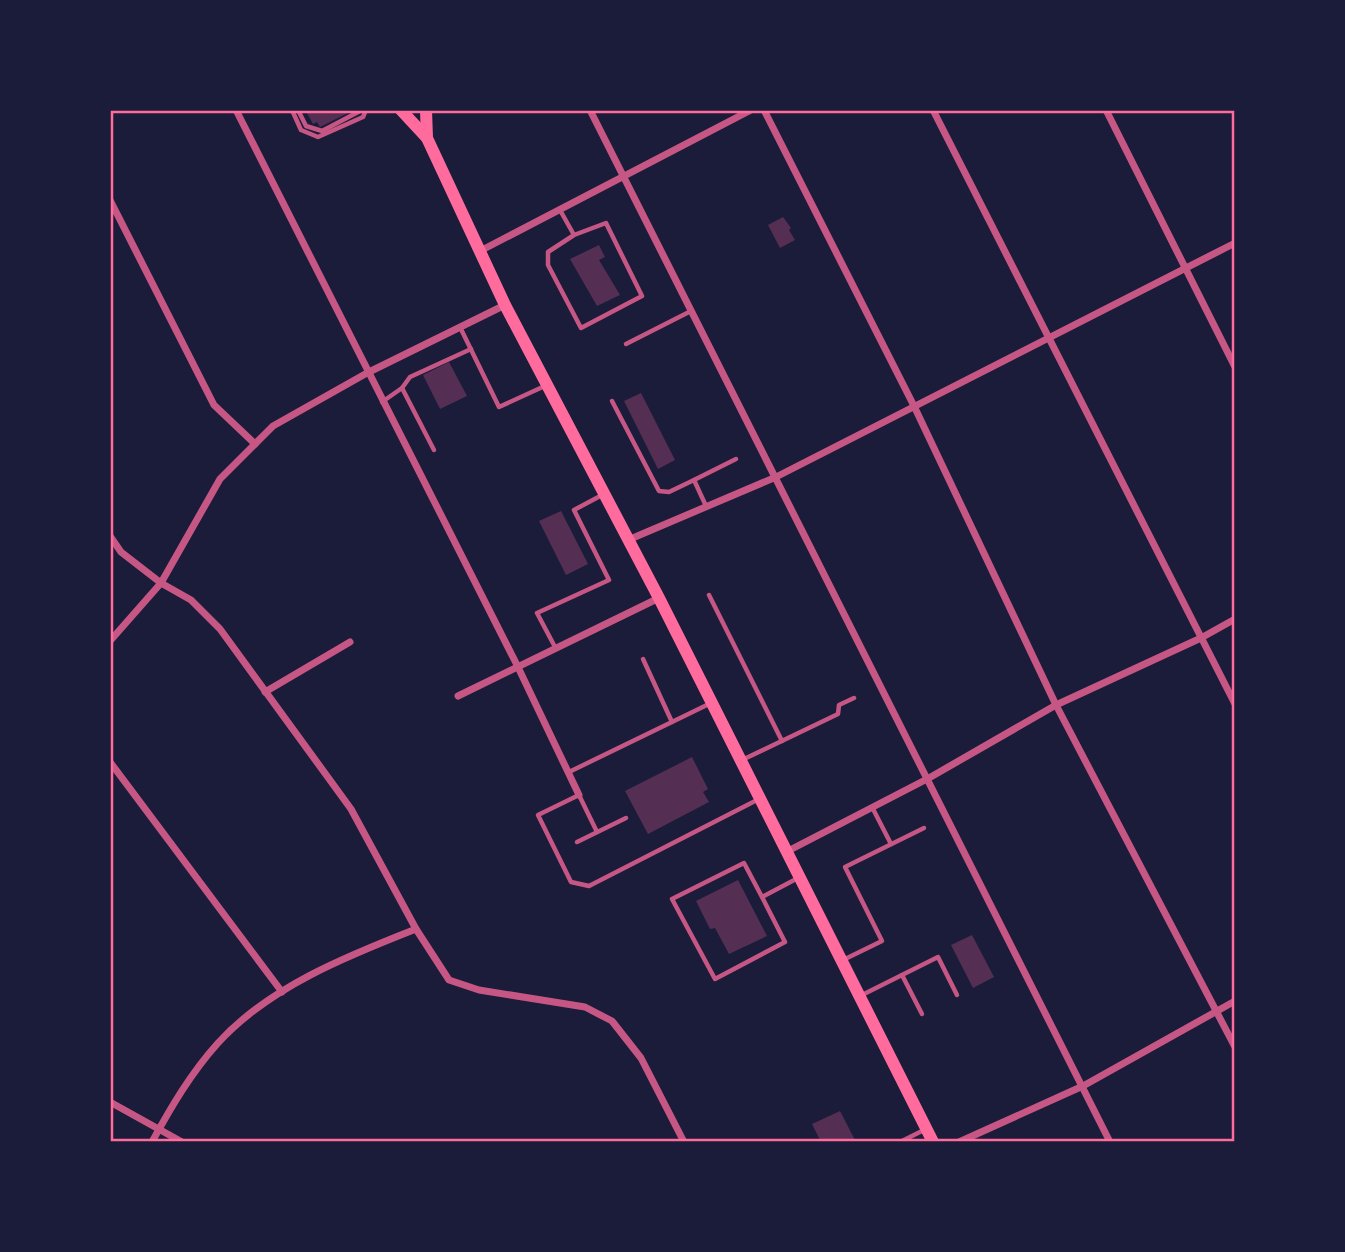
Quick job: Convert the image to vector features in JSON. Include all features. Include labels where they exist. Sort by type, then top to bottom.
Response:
[{"type":"main road","points":[[401,110],[428,138],[482,250],[505,305],[659,598],[933,1142]]},
{"type":"main road","points":[[426,110],[428,138]]},
{"type":"street","points":[[236,110],[381,402],[517,665],[579,795]]},
{"type":"street","points":[[590,110],[929,778],[1110,1142]]},
{"type":"street","points":[[482,250],[751,110]]},
{"type":"street","points":[[764,110],[914,406],[1056,705],[1235,1047]]},
{"type":"street","points":[[933,110],[1235,704]]},
{"type":"street","points":[[1106,110],[1235,367]]},
{"type":"street","points":[[110,200],[214,405],[255,444]]},
{"type":"street","points":[[628,540],[776,477],[1235,243]]},
{"type":"street","points":[[110,641],[161,583],[220,478],[273,426],[291,413],[367,373],[505,305]]},
{"type":"street","points":[[110,536],[121,552],[161,583],[191,600],[219,629],[351,809],[416,929],[449,980],[460,986],[522,999],[567,1003],[597,1012],[612,1021],[641,1058],[684,1142]]},
{"type":"street","points":[[458,696],[659,598]]},
{"type":"street","points":[[786,852],[929,778],[1056,705],[1201,638],[1235,619]]},
{"type":"street","points":[[265,692],[350,642]]},
{"type":"street","points":[[110,762],[282,992]]},
{"type":"street","points":[[152,1142],[196,1069],[219,1041],[282,992],[356,953],[416,929]]},
{"type":"street","points":[[958,1142],[1083,1086],[1235,1001]]},
{"type":"street","points":[[110,1102],[182,1142]]},
{"type":"lane","points":[[292,110],[301,130],[318,137],[363,117],[364,110]]},
{"type":"lane","points":[[298,110],[306,126],[322,131],[364,110]]},
{"type":"lane","points":[[560,209],[575,235]]},
{"type":"lane","points":[[606,223],[642,296],[581,328],[548,265],[548,252],[575,235],[606,223]]},
{"type":"lane","points":[[626,344],[692,311]]},
{"type":"lane","points":[[460,327],[499,407],[548,385]]},
{"type":"lane","points":[[381,402],[402,388],[410,377],[471,349]]},
{"type":"lane","points":[[402,388],[434,450]]},
{"type":"lane","points":[[612,401],[659,491],[669,492],[736,459]]},
{"type":"lane","points":[[694,480],[706,507]]},
{"type":"lane","points":[[555,647],[537,613],[610,580],[574,510],[604,494]]},
{"type":"lane","points":[[709,595],[782,741]]},
{"type":"lane","points":[[643,659],[672,722]]},
{"type":"lane","points":[[741,761],[838,713],[839,705],[854,698]]},
{"type":"lane","points":[[568,772],[712,703]]},
{"type":"lane","points":[[597,832],[579,795],[538,815],[571,882],[589,886],[760,799]]},
{"type":"lane","points":[[872,807],[891,844]]},
{"type":"lane","points":[[577,842],[626,818]]},
{"type":"lane","points":[[842,960],[882,941],[845,867],[924,828]]},
{"type":"lane","points":[[744,863],[762,897],[785,942],[715,979],[672,900],[744,863]]},
{"type":"lane","points":[[762,897],[799,877]]},
{"type":"lane","points":[[861,996],[938,957],[957,995]]},
{"type":"lane","points":[[902,975],[922,1014]]},
{"type":"lane","points":[[900,1142],[927,1129]]},
{"type":"building","points":[[312,110],[350,112],[320,127],[317,122],[313,124],[307,113]]},
{"type":"building","points":[[783,217],[795,240],[780,248],[768,225]]},
{"type":"building","points":[[599,245],[605,257],[599,260],[620,295],[597,306],[570,259]]},
{"type":"building","points":[[449,362],[467,396],[440,409],[423,375]]},
{"type":"building","points":[[641,393],[675,460],[658,469],[624,401]]},
{"type":"building","points":[[561,511],[588,564],[566,575],[539,521]]},
{"type":"building","points":[[692,757],[708,789],[703,792],[709,802],[648,834],[625,791]]},
{"type":"building","points":[[738,880],[767,936],[729,954],[715,928],[710,929],[696,901]]},
{"type":"building","points":[[972,935],[994,977],[973,988],[951,945]]},
{"type":"building","points":[[840,1111],[856,1142],[821,1142],[812,1124]]}]
